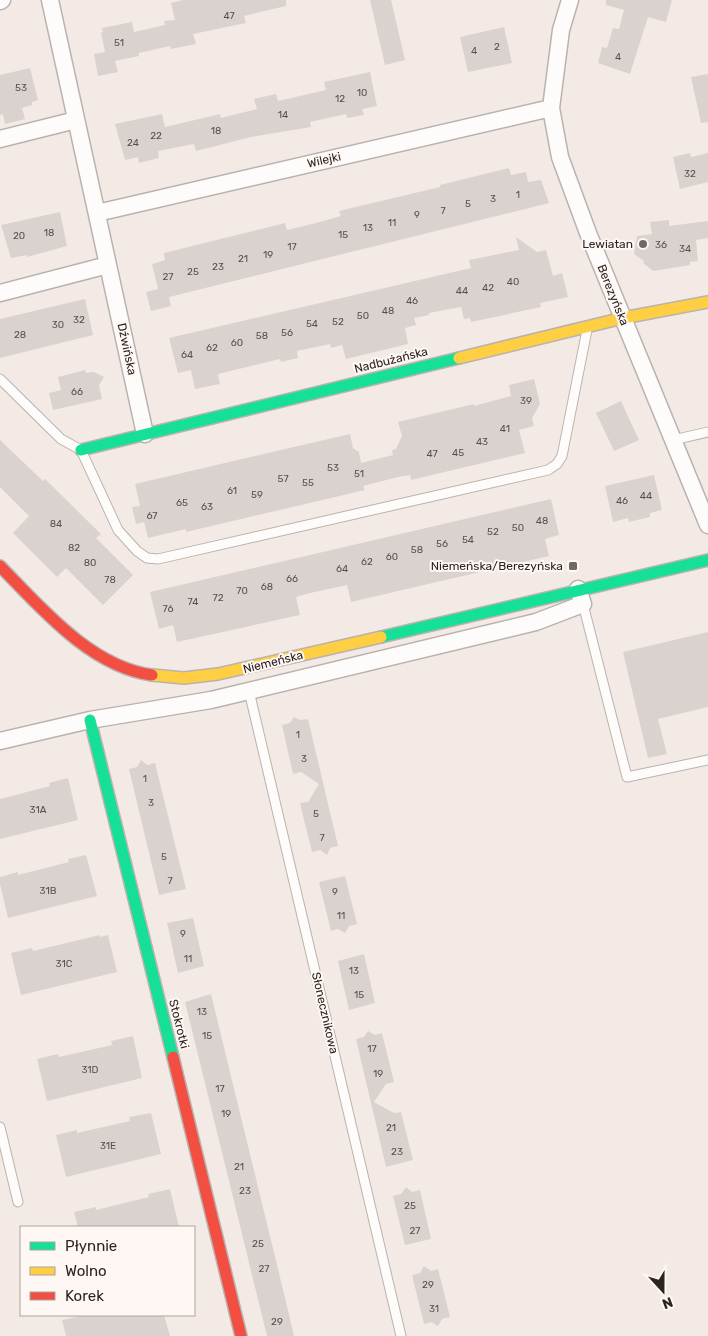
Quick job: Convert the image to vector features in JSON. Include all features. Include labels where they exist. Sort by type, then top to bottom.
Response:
[{"type":"street","name":"Dźwińska","points":[[50,0],[145,434]]},
{"type":"street","name":"Berezyńska","points":[[570,0],[561,30],[551,108],[560,157],[588,233],[708,525]]},
{"type":"street","name":"Wilejki","points":[[97,213],[551,108]]},
{"type":"street","points":[[0,139],[76,120]]},
{"type":"street","points":[[0,293],[108,264]]},
{"type":"street","name":"Nadbużańska","points":[[82,450],[623,318],[708,302]]},
{"type":"street","name":"Niemeńska","points":[[0,566],[85,647],[119,666],[140,674],[177,678],[231,672],[581,597],[708,560]]},
{"type":"street","name":"Niemeńska","points":[[0,741],[90,720],[211,700],[536,622],[581,597]]},
{"type":"street","name":"Stokrotki","points":[[90,720],[241,1336]]},
{"type":"lane","points":[[0,379],[60,439],[82,450],[118,530],[137,551],[147,558],[158,559],[548,470],[557,464],[562,456],[587,327]]},
{"type":"lane","points":[[673,440],[708,432]]},
{"type":"lane","points":[[581,597],[627,777],[708,760]]},
{"type":"lane","name":"Słonecznikowa","points":[[249,691],[401,1336]]},
{"type":"lane","points":[[0,1127],[18,1202]]},
{"type":"building","points":[[183,0],[286,0],[286,6],[244,16],[246,23],[193,34],[196,44],[171,49],[170,46],[115,61],[118,72],[98,76],[94,54],[105,52],[101,33],[103,32],[102,28],[132,22],[134,32],[165,25],[164,21],[175,20],[171,3]]},
{"type":"building","points":[[370,0],[391,0],[405,60],[385,65]]},
{"type":"building","points":[[606,0],[672,0],[666,22],[648,17],[630,74],[598,63],[602,47],[607,48],[613,28],[619,29],[624,10],[606,5]]},
{"type":"building","points":[[504,27],[512,63],[468,72],[460,37]]},
{"type":"building","points":[[30,68],[38,100],[32,102],[32,105],[22,108],[25,119],[5,124],[3,114],[0,115],[0,75]]},
{"type":"building","points":[[370,72],[377,106],[362,109],[364,115],[347,118],[346,114],[310,122],[311,127],[251,137],[196,151],[194,144],[158,151],[159,158],[139,163],[138,157],[125,160],[115,124],[162,114],[165,127],[220,114],[221,118],[257,109],[254,99],[276,94],[278,101],[326,90],[324,82]]},
{"type":"building","points":[[708,74],[708,122],[701,123],[691,77]]},
{"type":"building","points":[[690,153],[691,157],[708,153],[708,182],[680,189],[673,157]]},
{"type":"building","points":[[509,168],[511,175],[526,172],[528,182],[541,180],[549,203],[169,297],[171,306],[151,311],[146,292],[158,289],[152,264],[165,260],[164,253],[285,223],[287,230],[316,223],[341,216],[339,211]]},
{"type":"building","points":[[60,212],[67,246],[27,257],[27,255],[11,258],[1,225]]},
{"type":"building","points":[[669,220],[669,226],[708,221],[708,238],[696,240],[698,261],[690,262],[690,265],[653,271],[634,254],[637,236],[652,234],[650,222]]},
{"type":"building","points":[[516,237],[537,252],[546,250],[553,276],[562,273],[568,297],[540,303],[541,307],[471,322],[470,318],[464,319],[461,307],[429,313],[429,315],[414,318],[416,325],[405,328],[408,344],[346,359],[342,345],[331,348],[330,344],[297,351],[298,358],[281,362],[280,359],[218,374],[220,384],[195,389],[191,370],[178,373],[169,338],[471,268],[469,260],[519,250]]},
{"type":"building","points":[[85,299],[93,335],[0,358],[0,319]]},
{"type":"building","points":[[85,370],[86,373],[94,372],[104,377],[99,385],[102,399],[53,410],[49,393],[61,390],[58,377]]},
{"type":"building","points":[[534,379],[540,404],[532,418],[534,426],[519,430],[525,453],[411,480],[410,475],[398,477],[363,486],[365,490],[186,532],[186,529],[148,538],[144,522],[136,524],[132,507],[140,506],[135,484],[350,434],[353,448],[359,452],[361,463],[393,455],[392,450],[396,449],[402,436],[398,422],[511,396],[509,385]]},
{"type":"building","points":[[621,401],[639,440],[614,451],[596,413]]},
{"type":"building","points":[[0,440],[43,481],[45,479],[101,534],[96,538],[133,575],[103,605],[66,568],[57,577],[13,533],[29,516],[0,487]]},
{"type":"building","points":[[654,475],[662,510],[650,513],[650,517],[629,522],[628,518],[613,522],[605,486]]},
{"type":"building","points":[[551,499],[559,535],[545,539],[549,556],[351,602],[347,585],[310,593],[296,597],[300,615],[177,642],[173,625],[159,629],[150,592]]},
{"type":"building","points":[[708,632],[708,707],[658,719],[667,754],[648,758],[623,652]]},
{"type":"building","points":[[294,717],[300,720],[308,719],[338,846],[330,848],[327,855],[320,850],[312,852],[300,803],[308,802],[319,784],[301,772],[293,774],[282,725],[290,723]]},
{"type":"building","points":[[141,760],[147,765],[155,763],[186,889],[159,895],[129,769],[137,767]]},
{"type":"building","points":[[68,778],[78,820],[0,839],[0,799],[50,786],[49,783]]},
{"type":"building","points":[[86,855],[97,896],[8,918],[0,877],[18,872],[18,875],[69,862],[68,859]]},
{"type":"building","points":[[345,876],[357,924],[349,926],[345,933],[338,929],[331,931],[319,882]]},
{"type":"building","points":[[193,918],[204,966],[178,973],[167,923]]},
{"type":"building","points":[[100,935],[100,937],[108,935],[117,972],[21,995],[11,953],[32,948],[33,951]]},
{"type":"building","points":[[364,954],[375,1003],[349,1010],[338,961]]},
{"type":"building","points":[[211,994],[294,1336],[267,1336],[185,1002]]},
{"type":"building","points":[[368,1031],[375,1035],[382,1033],[394,1082],[386,1084],[374,1102],[394,1113],[401,1112],[413,1160],[386,1167],[356,1039],[364,1037]]},
{"type":"building","points":[[133,1036],[142,1078],[47,1101],[37,1059],[58,1054],[59,1057],[112,1045],[111,1041]]},
{"type":"building","points":[[151,1113],[161,1154],[66,1177],[56,1135],[77,1130],[77,1133],[130,1121],[129,1117]]},
{"type":"building","points":[[406,1187],[412,1192],[420,1190],[431,1239],[405,1245],[393,1196],[401,1194]]},
{"type":"building","points":[[170,1189],[179,1226],[78,1226],[74,1212],[96,1207],[96,1210],[149,1197],[148,1194]]},
{"type":"building","points":[[424,1266],[431,1271],[438,1269],[450,1317],[442,1319],[438,1326],[431,1322],[424,1324],[412,1275],[420,1273]]},
{"type":"building","points":[[81,1316],[164,1316],[170,1336],[66,1336],[62,1320]]},
{"type":"traffic: fast","points":[[81,450],[459,358]]},
{"type":"traffic: fast","points":[[381,637],[708,560]]},
{"type":"traffic: fast","points":[[90,720],[173,1057]]},
{"type":"traffic: slow","points":[[459,358],[623,318],[708,302]]},
{"type":"traffic: slow","points":[[152,675],[184,678],[218,674],[381,637]]},
{"type":"traffic: jam","points":[[0,566],[50,617],[88,648],[130,670],[152,675]]},
{"type":"traffic: jam","points":[[173,1057],[241,1336]]},
{"type":"place","name":"Lewiatan","points":[[643,244]]},
{"type":"place","name":"Niemeńska/Berezyńska","points":[[573,566]]}]
